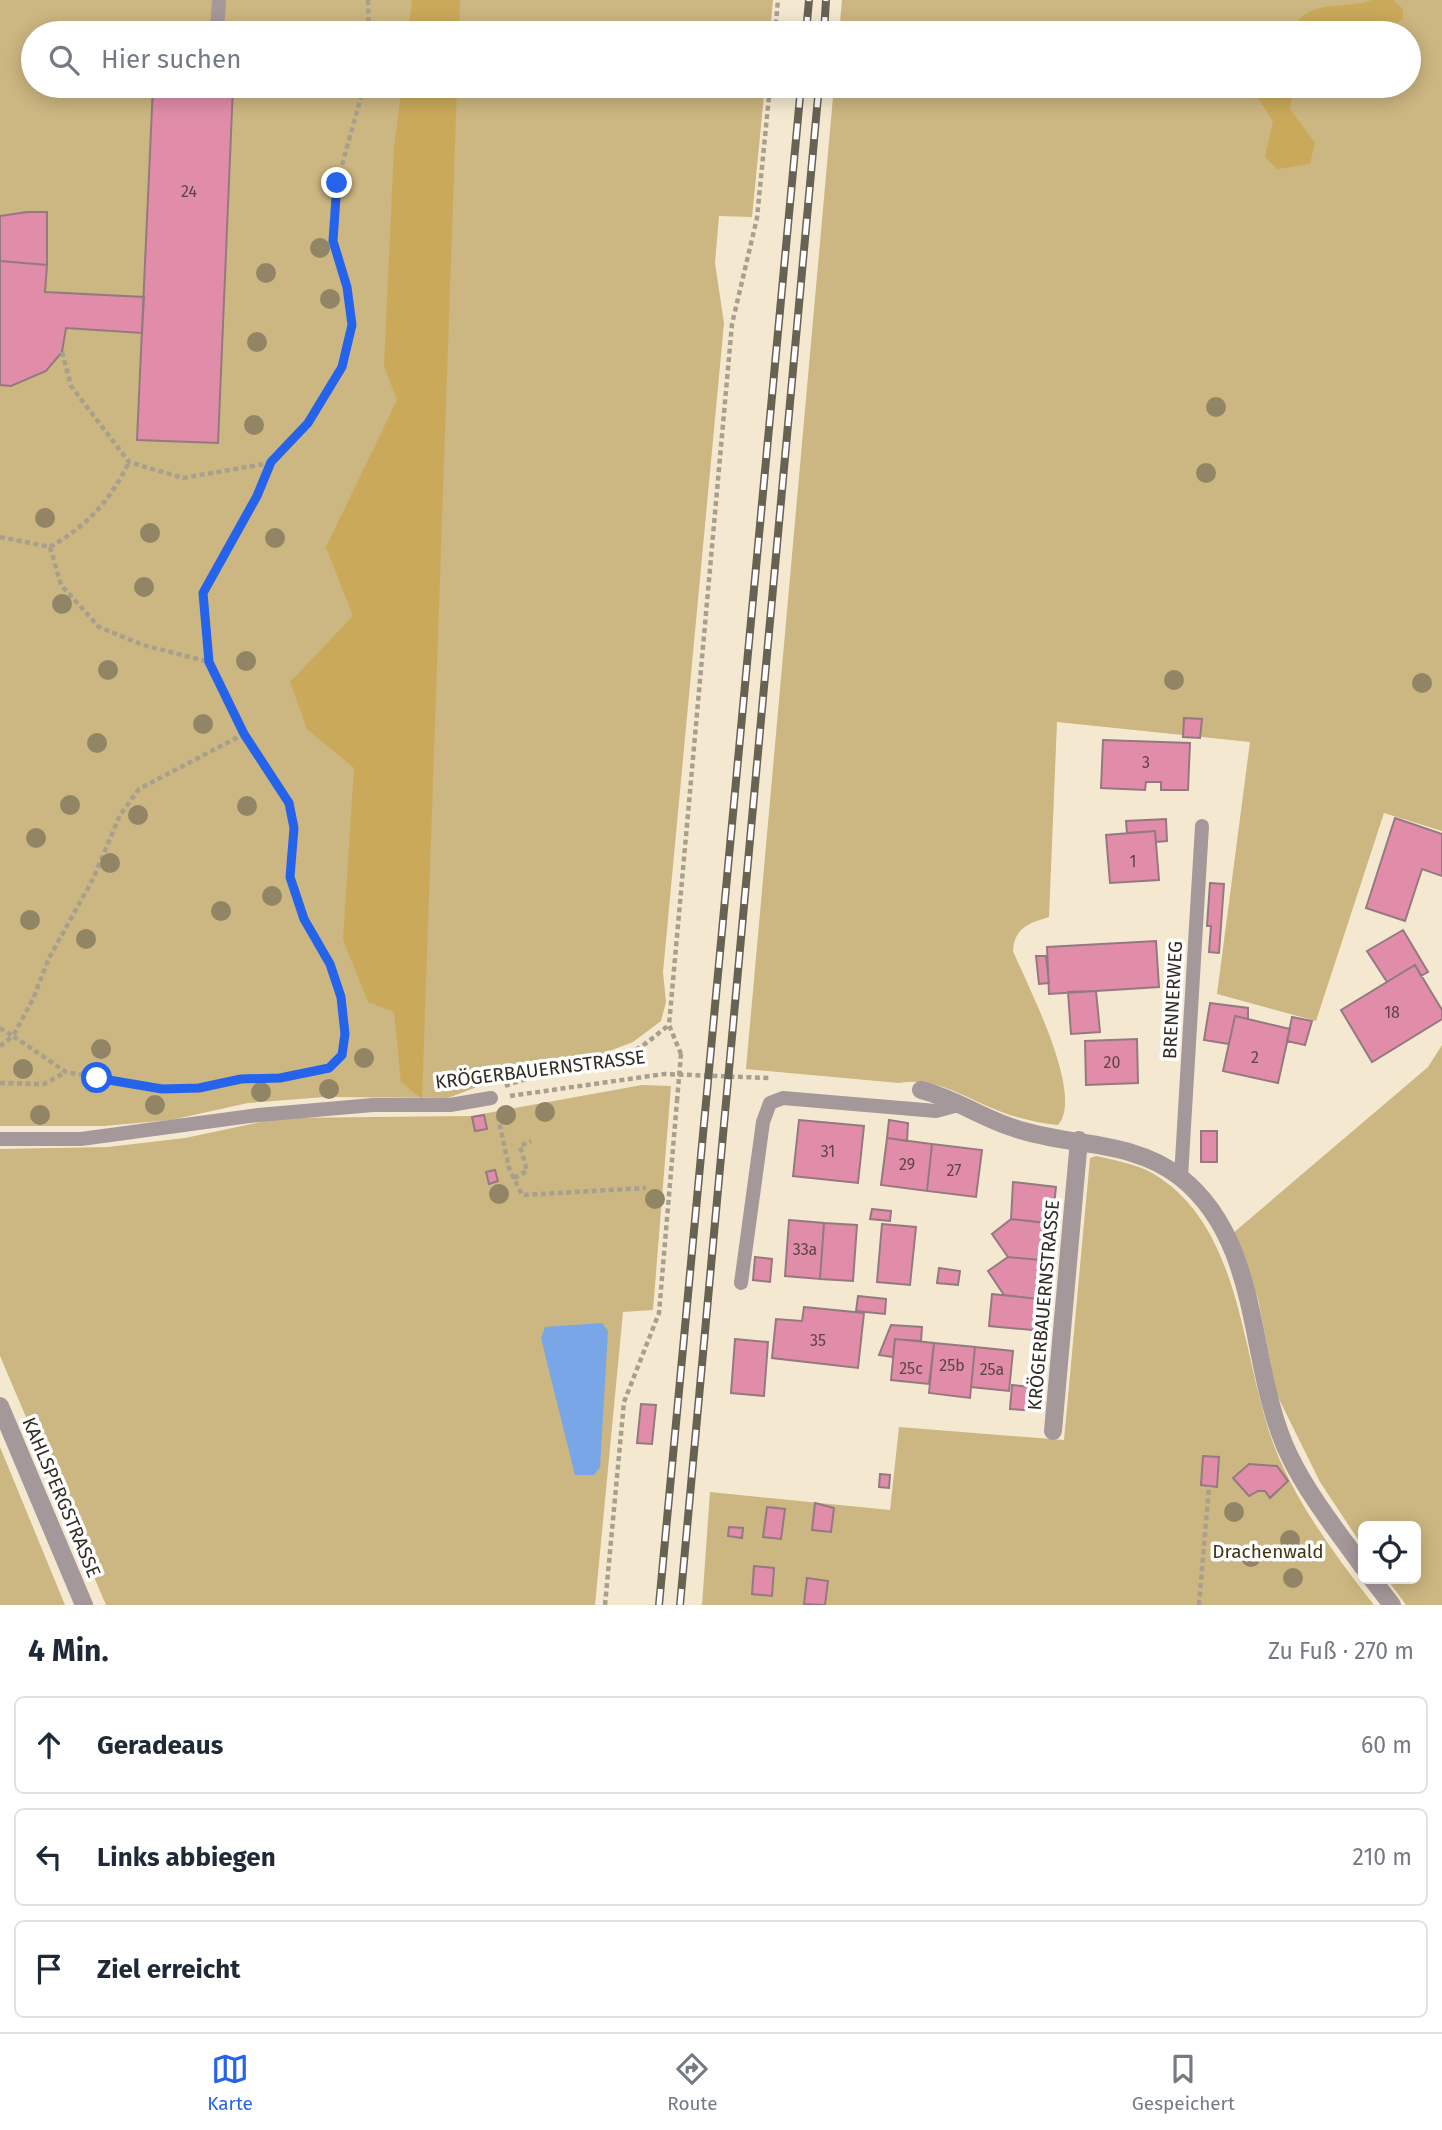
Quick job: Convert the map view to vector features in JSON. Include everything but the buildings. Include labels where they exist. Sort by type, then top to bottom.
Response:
[{"type":"street","points":[[921,1090],[1045,1138],[1079,1140],[1157,1162],[1181,1177],[1222,1224],[1248,1296],[1268,1399],[1290,1457],[1358,1559]]},
{"type":"street","name":"KRÖGERBAUERNSTRASSE","points":[[1053,1431],[1079,1140]]},
{"type":"street","name":"KAHLSPERGSTRASSE","points":[[0,1406],[84,1605]]},
{"type":"street","points":[[1376,1584],[1392,1605]]},
{"type":"lane","points":[[218,21],[219,0]]},
{"type":"lane","name":"BRENNERWEG","points":[[1181,1177],[1202,826]]},
{"type":"lane","name":"KRÖGERBAUERNSTRASSE","points":[[0,1139],[81,1139],[258,1115],[373,1105],[450,1105],[491,1098]]},
{"type":"lane","points":[[741,1283],[763,1122],[770,1103],[783,1098],[936,1111],[962,1104]]},
{"type":"path","points":[[368,0],[369,21]]},
{"type":"path","points":[[776,21],[778,0]]},
{"type":"path","points":[[0,1028],[65,1072],[162,1089],[199,1088],[241,1079],[280,1078],[329,1068],[342,1055],[345,1034],[341,997],[330,964],[304,919],[290,877],[294,828],[289,803],[244,734],[209,662],[203,593],[257,496],[271,462],[308,423],[342,367],[352,325],[347,287],[333,241],[337,183],[361,98]]},
{"type":"path","points":[[605,1605],[624,1402],[659,1313],[681,1054],[669,1025],[732,324],[757,218],[769,98]]},
{"type":"path","points":[[62,352],[71,386],[129,462],[183,478],[271,462]]},
{"type":"path","points":[[0,537],[50,547],[78,531],[113,495],[129,462]]},
{"type":"path","points":[[50,547],[61,585],[99,627],[143,645],[209,662]]},
{"type":"path","points":[[0,1046],[13,1036],[33,999],[49,958],[93,879],[120,815],[139,789],[244,734]]},
{"type":"path","points":[[646,1188],[522,1195],[514,1178],[491,1098],[500,1088],[535,1074],[600,1063],[635,1051],[669,1025]]},
{"type":"path","points":[[0,1083],[44,1084],[65,1072]]},
{"type":"path","name":"KRÖGERBAUERNSTRASSE","points":[[491,1098],[664,1074],[752,1077]]},
{"type":"path","points":[[514,1178],[527,1171],[520,1146],[531,1141]]},
{"type":"path","points":[[1199,1605],[1209,1486]]},
{"type":"green space","points":[[0,0],[773,0],[771,21],[21,21],[21,98],[764,98],[752,217],[719,216],[715,263],[724,323],[663,972],[666,1002],[661,1021],[633,1042],[599,1055],[535,1065],[448,1098],[325,1097],[248,1103],[171,1120],[104,1126],[0,1126]]},
{"type":"green space","points":[[842,0],[1442,0],[1442,831],[1384,813],[1316,1021],[1217,994],[1250,742],[1057,722],[1049,917],[1024,928],[1016,937],[1013,951],[1060,1066],[1064,1110],[1058,1125],[1009,1115],[948,1089],[925,1083],[746,1069],[833,98],[1421,98],[1421,21],[840,21]]},
{"type":"green space","points":[[1442,1045],[1442,1605],[1406,1605],[1391,1584],[1421,1584],[1421,1521],[1358,1521],[1358,1539],[1320,1482],[1277,1395],[1258,1299],[1232,1234],[1428,1067]]},
{"type":"green space","points":[[642,1085],[671,1086],[653,1310],[623,1312],[595,1605],[106,1605],[0,1356],[0,1149],[108,1147],[185,1138],[279,1118],[471,1116]]},
{"type":"green space","name":"Drachenwald","points":[[1096,1156],[1152,1173],[1183,1197],[1206,1228],[1224,1264],[1237,1302],[1266,1422],[1279,1458],[1310,1516],[1374,1605],[702,1605],[710,1492],[890,1510],[899,1427],[1064,1440],[1090,1158]]},
{"type":"green space","points":[[0,1447],[65,1605],[0,1605]]},
{"type":"shaded area","points":[[412,0],[460,0],[459,21],[409,21]]},
{"type":"shaded area","points":[[1372,0],[1393,0],[1403,9],[1403,19],[1298,21],[1314,10]]},
{"type":"shaded area","points":[[400,98],[457,98],[422,1099],[401,1082],[394,1012],[368,1002],[343,940],[354,768],[307,729],[290,682],[353,616],[326,547],[397,400],[384,366],[394,148]]},
{"type":"shaded area","points":[[1258,98],[1292,98],[1290,109],[1315,143],[1310,164],[1277,169],[1265,157],[1273,121]]},
{"type":"water","points":[[602,1323],[608,1331],[600,1467],[594,1475],[575,1475],[541,1338],[545,1327]]},
{"type":"railway","points":[[807,21],[809,0]]},
{"type":"railway","points":[[825,21],[826,0]]},
{"type":"railway","points":[[659,1605],[800,98]]},
{"type":"railway","points":[[680,1605],[818,98]]},
{"type":"route","points":[[97,1078],[162,1089],[199,1088],[241,1079],[280,1078],[329,1068],[342,1055],[345,1034],[341,997],[330,964],[304,919],[290,877],[294,828],[289,803],[244,734],[209,662],[203,593],[257,496],[271,462],[308,423],[342,367],[352,325],[347,287],[333,241],[337,183]]}]
